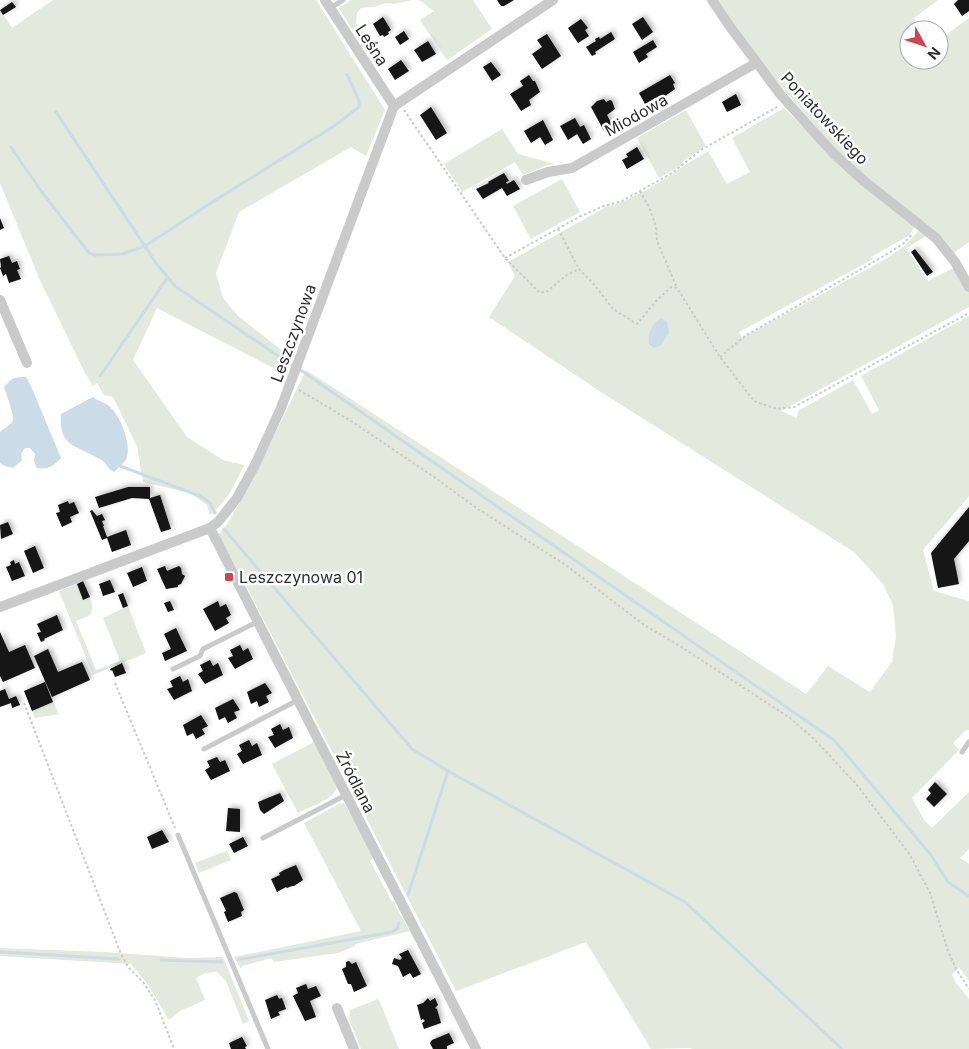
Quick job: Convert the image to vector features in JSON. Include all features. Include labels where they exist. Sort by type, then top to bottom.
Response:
[{"type":"street","points":[[397,104],[553,0]]},
{"type":"street","name":"Poniatowskiego","points":[[712,0],[756,64],[833,153],[945,248],[969,287]]},
{"type":"street","name":"Leśna","points":[[328,4],[397,104]]},
{"type":"street","name":"Miodowa","points":[[526,180],[548,172],[572,168],[756,64]]},
{"type":"street","name":"Leszczynowa","points":[[0,607],[210,528],[228,510],[255,465],[291,382],[344,238],[397,104]]},
{"type":"street","points":[[0,300],[26,363]]},
{"type":"street","name":"Źródlana","points":[[210,528],[476,1049]]},
{"type":"street","points":[[337,1008],[354,1049]]},
{"type":"lane","points":[[328,4],[343,0]]},
{"type":"lane","points":[[173,669],[200,656],[203,649],[258,622]]},
{"type":"lane","points":[[204,749],[298,700]]},
{"type":"lane","points":[[962,752],[969,742]]},
{"type":"lane","points":[[263,838],[346,795]]},
{"type":"lane","points":[[178,834],[268,1049]]},
{"type":"path","points":[[505,258],[581,216],[622,201],[640,191],[672,172],[701,150],[787,101]]},
{"type":"path","points":[[397,104],[505,258],[540,293],[548,291],[565,276],[578,270]]},
{"type":"path","points":[[640,191],[649,207],[656,226],[657,241],[677,288],[720,356],[754,401],[777,410],[794,407],[969,313]]},
{"type":"path","points":[[720,356],[745,336],[890,253],[908,239],[918,224]]},
{"type":"path","points":[[558,229],[578,270],[592,282],[613,309],[637,324],[657,300],[671,287],[677,288]]},
{"type":"path","points":[[291,382],[434,477],[478,509],[567,566],[644,625],[674,642],[790,718],[807,733],[858,785],[910,855],[930,894],[948,951],[956,969],[969,989]]},
{"type":"path","points":[[115,683],[178,834]]},
{"type":"path","points":[[24,703],[121,954],[128,967],[143,982],[154,1000],[174,1049]]},
{"type":"shaded area","points":[[53,0],[316,0],[385,110],[366,156],[351,147],[239,212],[216,273],[223,298],[238,316],[289,356],[283,373],[157,308],[133,360],[187,437],[223,460],[244,465],[226,498],[210,515],[207,505],[190,493],[143,482],[137,446],[113,397],[104,395],[97,383],[93,386],[84,371],[39,278],[0,183],[0,10],[12,28]]},
{"type":"shaded area","points":[[351,0],[412,0],[361,8],[357,13],[356,24],[371,43],[370,46],[364,49],[339,8]]},
{"type":"shaded area","points":[[418,0],[473,0],[492,29],[447,60],[420,20],[434,11]]},
{"type":"shaded area","points":[[718,0],[938,0],[914,18],[916,20],[899,20],[899,70],[949,70],[949,33],[969,18],[969,242],[954,253],[941,236],[873,184],[840,154],[780,85],[750,47]]},
{"type":"shaded area","points":[[784,108],[841,165],[915,225],[910,235],[871,257],[873,259],[739,332],[742,338],[884,260],[905,246],[920,229],[928,235],[906,248],[928,281],[955,267],[969,292],[969,307],[781,411],[797,418],[798,411],[853,380],[872,414],[879,410],[861,376],[969,316],[969,496],[923,550],[934,591],[969,601],[969,730],[966,730],[953,743],[959,750],[912,798],[924,820],[932,828],[969,792],[969,849],[960,858],[969,864],[969,981],[959,967],[952,975],[969,999],[969,1049],[651,1049],[586,942],[456,991],[218,535],[228,523],[251,483],[306,370],[806,694],[828,666],[870,692],[892,662],[896,637],[893,605],[883,584],[854,552],[604,394],[489,317],[515,276],[508,262],[606,207],[620,203],[646,190],[708,151],[727,184],[750,172],[732,138]]},
{"type":"shaded area","points":[[686,110],[706,146],[683,161],[682,165],[659,178],[637,138]]},
{"type":"shaded area","points":[[502,129],[518,154],[555,164],[523,175],[515,162],[462,192],[444,164]]},
{"type":"shaded area","points":[[562,179],[580,212],[531,239],[513,206]]},
{"type":"shaded area","points":[[77,584],[83,600],[90,597],[92,603],[90,614],[76,621],[96,670],[120,661],[103,618],[128,606],[146,653],[93,675],[59,591]]},
{"type":"shaded area","points":[[53,702],[59,714],[35,718],[32,711]]},
{"type":"shaded area","points":[[314,742],[337,787],[327,799],[298,813],[272,764]]},
{"type":"shaded area","points":[[344,803],[374,856],[370,861],[410,931],[355,944],[355,946],[338,953],[274,962],[271,958],[242,966],[241,969],[234,957],[361,931],[304,823]]},
{"type":"shaded area","points":[[227,851],[231,860],[199,873],[195,863]]},
{"type":"shaded area","points":[[0,948],[103,952],[187,958],[223,957],[249,1021],[243,1024],[226,981],[217,972],[205,973],[196,978],[205,1000],[180,1011],[169,1020],[149,986],[131,964],[0,956]]},
{"type":"shaded area","points":[[378,999],[399,1049],[361,1049],[349,1019],[350,1010]]},
{"type":"water","points":[[662,318],[667,322],[669,333],[660,346],[654,348],[649,344],[650,332],[655,322]]},
{"type":"water","points":[[26,377],[31,386],[61,458],[48,468],[37,468],[34,461],[35,454],[30,448],[25,448],[21,454],[22,460],[13,468],[0,463],[0,432],[13,419],[4,387],[12,379]]},
{"type":"water","points":[[93,397],[114,411],[121,424],[128,445],[127,457],[114,472],[110,470],[105,462],[69,443],[62,432],[61,414]]},
{"type":"building","points":[[497,0],[514,0],[501,6]]},
{"type":"building","points":[[958,0],[969,0],[969,11],[962,16],[954,4]]},
{"type":"building","points":[[12,2],[16,7],[3,15],[0,10]]},
{"type":"building","points":[[383,17],[391,30],[384,37],[383,35],[380,36],[373,24]]},
{"type":"building","points":[[643,17],[653,32],[642,40],[632,24]]},
{"type":"building","points":[[581,19],[588,28],[585,30],[589,36],[578,43],[568,28]]},
{"type":"building","points":[[404,31],[409,39],[400,45],[395,37]]},
{"type":"building","points":[[611,32],[615,39],[592,56],[586,47],[596,41],[595,39],[599,37],[600,39]]},
{"type":"building","points":[[547,34],[561,56],[542,69],[532,54],[542,47],[537,40]]},
{"type":"building","points":[[653,40],[657,47],[646,54],[648,57],[639,63],[633,52]]},
{"type":"building","points":[[428,41],[436,54],[422,62],[414,50]]},
{"type":"building","points":[[401,60],[409,71],[395,80],[388,69]]},
{"type":"building","points":[[491,62],[501,75],[492,81],[483,67]]},
{"type":"building","points":[[529,75],[535,81],[540,92],[529,100],[531,105],[521,111],[510,94],[523,86],[520,81]]},
{"type":"building","points":[[670,75],[675,83],[673,84],[675,89],[661,99],[659,96],[645,104],[639,93]]},
{"type":"building","points":[[736,94],[741,105],[727,112],[722,102]]},
{"type":"building","points":[[604,99],[606,102],[612,101],[615,109],[607,115],[613,126],[604,131],[591,107],[597,101]]},
{"type":"building","points":[[431,107],[447,133],[436,140],[420,115]]},
{"type":"building","points":[[575,118],[580,127],[584,125],[591,139],[583,144],[577,134],[568,140],[560,126]]},
{"type":"building","points":[[543,120],[553,140],[545,145],[540,137],[531,143],[524,131]]},
{"type":"building","points":[[637,147],[644,159],[627,169],[622,160],[628,157],[626,154]]},
{"type":"building","points":[[504,173],[509,181],[506,182],[507,184],[514,180],[520,189],[507,196],[502,188],[483,199],[476,189]]},
{"type":"building","points":[[0,218],[4,228],[0,230]]},
{"type":"building","points":[[915,249],[933,272],[927,276],[911,252]]},
{"type":"building","points":[[9,256],[12,263],[17,261],[20,269],[17,270],[21,279],[9,283],[6,274],[3,276],[0,268],[0,259]]},
{"type":"building","points":[[128,487],[150,487],[150,498],[160,495],[171,529],[161,532],[149,499],[132,498],[99,508],[95,497]]},
{"type":"building","points":[[68,501],[69,504],[74,502],[79,513],[70,517],[72,522],[62,527],[56,513],[60,512],[58,505]]},
{"type":"building","points":[[969,507],[969,541],[954,559],[959,584],[938,588],[931,553]]},
{"type":"building","points":[[92,510],[97,516],[102,514],[105,520],[102,521],[107,537],[126,530],[131,545],[112,552],[107,538],[102,540],[90,511]]},
{"type":"building","points":[[8,522],[13,534],[1,539],[0,525]]},
{"type":"building","points":[[35,546],[44,568],[33,573],[24,551]]},
{"type":"building","points":[[14,560],[15,564],[19,562],[25,576],[12,581],[6,567],[11,565],[10,562]]},
{"type":"building","points":[[165,566],[167,571],[179,566],[181,568],[182,574],[185,576],[178,587],[166,589],[157,569]]},
{"type":"building","points":[[142,567],[147,581],[133,587],[127,573]]},
{"type":"building","points":[[110,580],[115,592],[103,596],[99,584]]},
{"type":"building","points":[[83,581],[90,597],[83,600],[77,584]]},
{"type":"building","points":[[123,593],[128,606],[123,608],[118,595]]},
{"type":"building","points":[[170,601],[174,610],[168,612],[164,603]]},
{"type":"building","points":[[218,601],[220,607],[226,604],[231,615],[226,618],[229,623],[215,631],[203,609]]},
{"type":"building","points":[[57,615],[63,630],[41,642],[37,633],[41,632],[37,624]]},
{"type":"building","points":[[176,628],[187,651],[165,661],[162,653],[171,649],[164,634]]},
{"type":"building","points":[[0,632],[9,652],[25,645],[35,668],[3,682],[0,676]]},
{"type":"building","points":[[240,645],[243,651],[248,648],[253,659],[235,669],[228,658],[233,656],[230,650]]},
{"type":"building","points":[[48,649],[58,672],[82,662],[90,680],[52,697],[34,656]]},
{"type":"building","points":[[210,660],[213,666],[218,663],[223,675],[205,684],[198,674],[203,671],[200,665]]},
{"type":"building","points":[[122,663],[126,673],[115,677],[110,669]]},
{"type":"building","points":[[180,676],[183,682],[188,679],[192,691],[174,700],[167,689],[173,687],[170,681]]},
{"type":"building","points":[[45,682],[53,702],[32,711],[24,691]]},
{"type":"building","points":[[265,683],[272,693],[266,696],[269,702],[259,707],[257,701],[251,704],[247,692]]},
{"type":"building","points":[[5,689],[9,699],[16,696],[20,705],[12,708],[11,703],[0,707],[0,691]]},
{"type":"building","points":[[233,699],[240,710],[234,712],[237,718],[228,723],[225,717],[219,720],[215,708]]},
{"type":"building","points":[[201,715],[208,726],[202,729],[205,734],[196,739],[193,733],[187,736],[183,725]]},
{"type":"building","points":[[280,724],[283,730],[289,727],[293,738],[275,748],[268,737],[274,735],[271,729]]},
{"type":"building","points":[[249,740],[252,746],[257,743],[262,755],[243,764],[237,754],[242,751],[239,745]]},
{"type":"building","points":[[217,757],[220,762],[225,760],[230,771],[211,780],[205,770],[210,767],[207,761]]},
{"type":"building","points":[[935,782],[947,794],[934,807],[926,799],[931,793],[928,790]]},
{"type":"building","points":[[280,793],[284,801],[264,814],[260,810],[258,802]]},
{"type":"building","points":[[228,808],[240,809],[240,832],[226,831]]},
{"type":"building","points":[[162,830],[169,842],[152,849],[147,837]]},
{"type":"building","points":[[243,837],[248,846],[234,853],[229,844]]},
{"type":"building","points":[[296,865],[303,880],[294,886],[286,887],[277,892],[271,879],[280,875],[279,873],[284,870]]},
{"type":"building","points":[[234,892],[237,893],[244,910],[241,912],[242,916],[228,922],[224,912],[226,911],[220,898]]},
{"type":"building","points":[[408,950],[421,974],[413,978],[410,973],[403,977],[398,966],[392,964],[394,958],[400,960],[402,958],[399,954]]},
{"type":"building","points":[[349,961],[352,964],[356,962],[367,986],[354,992],[351,984],[348,984],[342,969],[346,967],[346,962]]},
{"type":"building","points":[[306,984],[308,989],[316,986],[321,996],[310,1001],[316,1017],[305,1021],[293,996],[298,993],[296,988]]},
{"type":"building","points":[[277,995],[279,999],[282,998],[286,1009],[278,1012],[280,1015],[271,1019],[265,1000]]},
{"type":"building","points":[[428,998],[430,1001],[435,998],[438,1005],[435,1008],[441,1023],[424,1029],[422,1023],[425,1021],[421,1020],[417,1005],[423,1003]]},
{"type":"building","points":[[449,1033],[454,1043],[447,1046],[447,1049],[433,1049],[430,1043],[432,1040]]},
{"type":"building","points":[[242,1037],[247,1046],[245,1047],[246,1049],[231,1049],[229,1043]]},
{"type":"waterway","points":[[11,147],[41,191],[89,253],[95,255],[122,254],[145,246],[334,126],[359,107],[359,101],[347,74]]},
{"type":"waterway","points":[[56,112],[156,263],[175,286],[293,366]]},
{"type":"waterway","points":[[100,376],[168,277]]},
{"type":"waterway","points":[[299,369],[834,740],[931,855],[948,882],[969,896]]},
{"type":"waterway","points":[[120,466],[200,496],[210,503],[215,513]]},
{"type":"waterway","points":[[224,529],[412,749],[448,771],[685,902],[842,1049]]},
{"type":"waterway","points":[[408,895],[448,771]]},
{"type":"waterway","points":[[237,960],[392,932],[397,929],[399,923]]},
{"type":"waterway","points":[[0,952],[119,959]]},
{"type":"waterway","points":[[161,960],[222,962]]},
{"type":"place","name":"Leszczynowa 01","points":[[229,577]]}]
